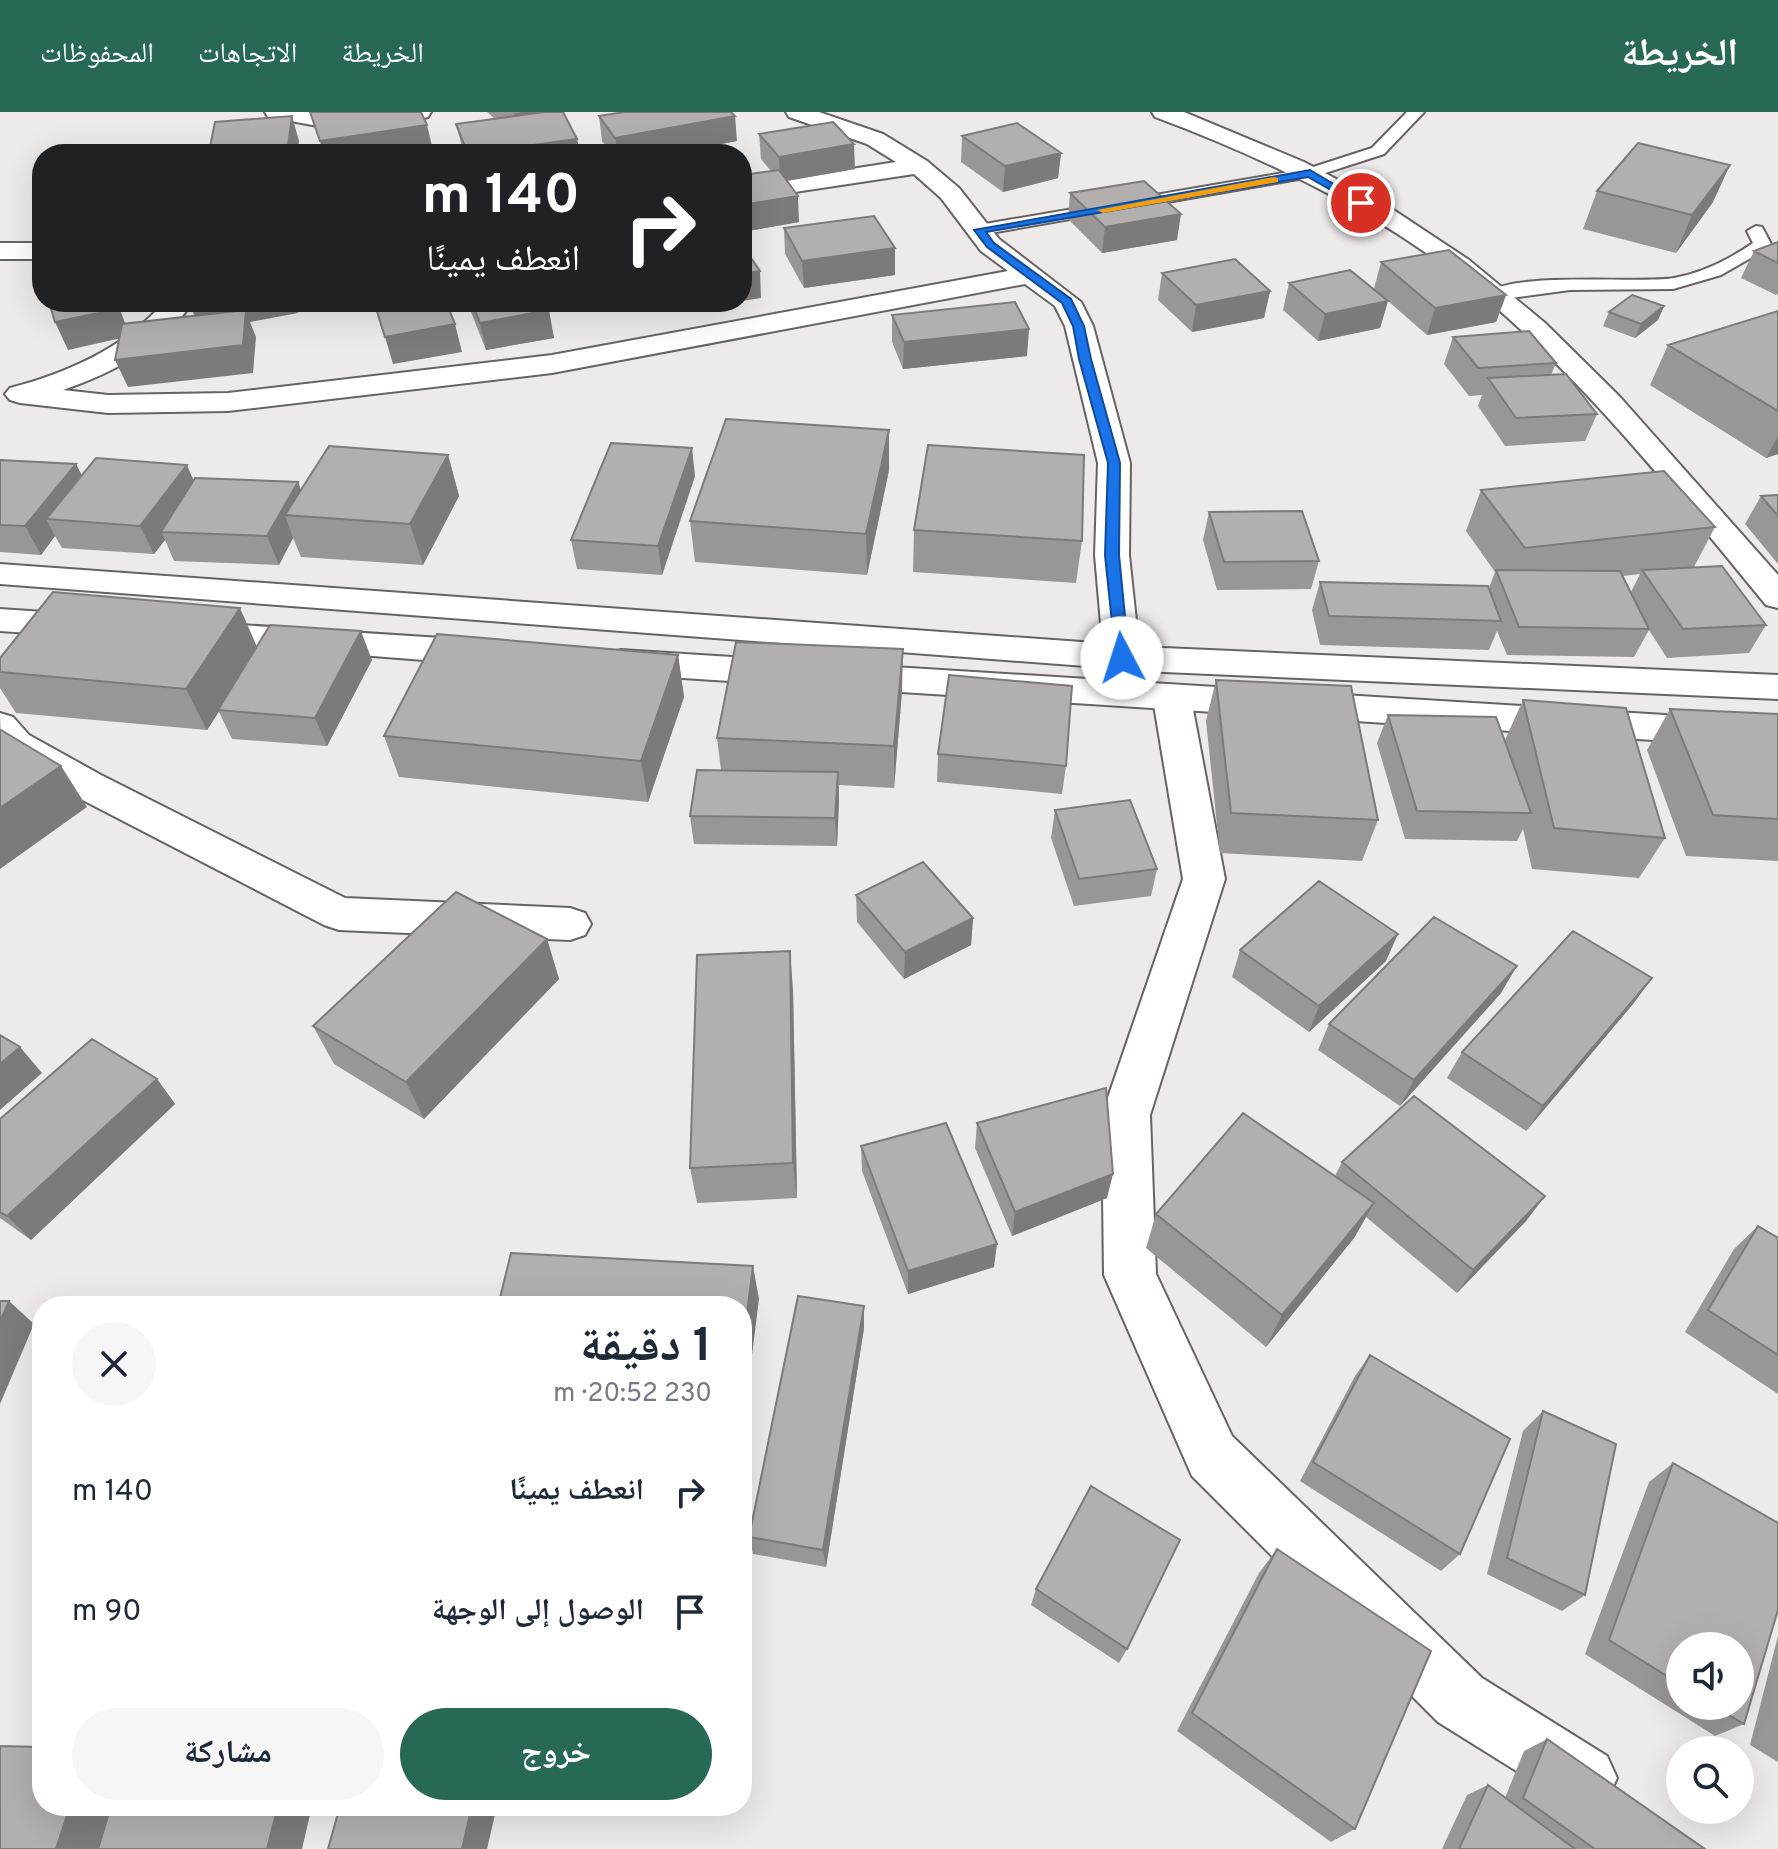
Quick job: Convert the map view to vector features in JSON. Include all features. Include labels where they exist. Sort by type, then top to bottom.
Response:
[{"type":"street","points":[[276,112],[318,119],[420,112]]},
{"type":"street","points":[[797,112],[875,139],[919,166],[950,193],[990,245],[1067,302],[1079,326],[1114,463],[1112,555],[1122,658]]},
{"type":"street","points":[[1163,112],[1228,135],[1310,173],[1411,232],[1496,294],[1594,385],[1778,597]]},
{"type":"street","points":[[752,191],[919,166]]},
{"type":"street","points":[[0,251],[32,251]]},
{"type":"street","points":[[10,396],[108,404],[228,402],[552,364],[1028,275]]},
{"type":"street","points":[[10,396],[77,376],[127,352],[159,329],[172,312]]},
{"type":"street","points":[[0,574],[364,604],[1122,658],[1778,687]]},
{"type":"street","points":[[0,620],[523,655]]},
{"type":"street","points":[[586,660],[1778,735]]},
{"type":"street","points":[[1172,699],[1204,879],[1126,1115],[1130,1275],[1212,1456],[1460,1700],[1619,1799]]},
{"type":"street","points":[[0,726],[15,744],[87,785],[339,914],[570,924]]},
{"type":"lane","points":[[979,230],[1310,173],[1378,151],[1416,112]]},
{"type":"lane","points":[[1496,294],[1578,284],[1625,282],[1662,285],[1680,281],[1749,255],[1762,244],[1756,231]]},
{"type":"building","points":[[310,112],[421,112],[427,125],[320,141]]},
{"type":"building","points":[[563,112],[577,139],[541,144],[464,144],[456,124]]},
{"type":"building","points":[[624,112],[731,112],[735,116],[615,138],[599,116]]},
{"type":"building","points":[[292,116],[288,144],[211,144],[215,122]]},
{"type":"building","points":[[833,122],[854,144],[779,157],[759,134]]},
{"type":"building","points":[[1017,123],[1061,153],[1005,166],[962,136]]},
{"type":"building","points":[[1638,143],[1730,165],[1692,215],[1597,191]]},
{"type":"building","points":[[779,170],[798,196],[752,203],[752,174]]},
{"type":"building","points":[[1144,181],[1181,214],[1105,227],[1070,193]]},
{"type":"building","points":[[874,216],[895,248],[802,261],[784,228]]},
{"type":"building","points":[[1778,242],[1778,263],[1754,251]]},
{"type":"building","points":[[1449,250],[1506,295],[1435,308],[1381,262]]},
{"type":"building","points":[[752,259],[760,271],[752,272]]},
{"type":"building","points":[[1235,259],[1270,291],[1196,305],[1162,273]]},
{"type":"building","points":[[1350,270],[1388,301],[1325,314],[1289,283]]},
{"type":"building","points":[[1632,295],[1664,306],[1641,324],[1609,312]]},
{"type":"building","points":[[1015,302],[1029,329],[904,342],[892,315]]},
{"type":"building","points":[[1778,311],[1778,411],[1668,345]]},
{"type":"building","points":[[52,312],[103,312],[55,322]]},
{"type":"building","points":[[246,312],[243,345],[115,360],[122,324]]},
{"type":"building","points":[[377,312],[450,312],[455,324],[385,337]]},
{"type":"building","points":[[475,312],[538,312],[480,323]]},
{"type":"building","points":[[1529,331],[1556,363],[1478,368],[1453,337]]},
{"type":"building","points":[[1566,374],[1597,414],[1516,418],[1488,378]]},
{"type":"building","points":[[726,419],[889,430],[866,534],[690,521]]},
{"type":"building","points":[[611,443],[692,448],[658,546],[571,540]]},
{"type":"building","points":[[928,445],[1084,455],[1082,541],[914,530]]},
{"type":"building","points":[[329,446],[448,455],[410,524],[285,515]]},
{"type":"building","points":[[96,458],[187,465],[140,526],[46,519]]},
{"type":"building","points":[[0,460],[76,464],[25,526],[0,525]]},
{"type":"building","points":[[1664,471],[1715,527],[1525,548],[1481,490]]},
{"type":"building","points":[[195,478],[298,482],[267,536],[161,532]]},
{"type":"building","points":[[1778,495],[1778,516],[1761,496]]},
{"type":"building","points":[[1302,511],[1319,561],[1224,562],[1209,512]]},
{"type":"building","points":[[1722,566],[1766,625],[1683,629],[1642,570]]},
{"type":"building","points":[[1496,570],[1620,571],[1649,629],[1519,627]]},
{"type":"building","points":[[1320,582],[1488,586],[1501,621],[1329,616]]},
{"type":"building","points":[[53,592],[240,608],[186,689],[0,672],[0,658]]},
{"type":"building","points":[[270,625],[361,631],[315,718],[218,710]]},
{"type":"building","points":[[437,634],[678,655],[641,761],[384,736]]},
{"type":"building","points":[[736,642],[903,649],[894,746],[717,738]]},
{"type":"building","points":[[949,675],[1072,686],[1066,766],[938,754]]},
{"type":"building","points":[[1216,680],[1351,686],[1378,820],[1231,813]]},
{"type":"building","points":[[1523,700],[1626,708],[1665,838],[1554,828]]},
{"type":"building","points":[[1670,709],[1778,714],[1778,819],[1713,815]]},
{"type":"building","points":[[1388,715],[1496,717],[1531,813],[1417,811]]},
{"type":"building","points":[[0,731],[61,766],[0,808]]},
{"type":"building","points":[[697,770],[838,772],[835,818],[690,816]]},
{"type":"building","points":[[1130,800],[1157,869],[1079,879],[1055,810]]},
{"type":"building","points":[[923,862],[973,918],[905,952],[856,895]]},
{"type":"building","points":[[1319,881],[1398,934],[1319,1006],[1240,950]]},
{"type":"building","points":[[456,892],[547,939],[406,1082],[313,1026]]},
{"type":"building","points":[[1434,917],[1517,966],[1414,1080],[1329,1024]]},
{"type":"building","points":[[1573,931],[1652,978],[1543,1106],[1462,1052]]},
{"type":"building","points":[[790,951],[793,1163],[690,1168],[697,955]]},
{"type":"building","points":[[0,1035],[20,1047],[0,1064]]},
{"type":"building","points":[[92,1039],[157,1079],[7,1216],[0,1212],[0,1119]]},
{"type":"building","points":[[1106,1088],[1113,1174],[1015,1212],[977,1123]]},
{"type":"building","points":[[1414,1096],[1545,1196],[1473,1270],[1342,1162]]},
{"type":"building","points":[[1243,1113],[1374,1203],[1282,1315],[1156,1214]]},
{"type":"building","points":[[946,1123],[997,1244],[908,1271],[861,1146]]},
{"type":"building","points":[[1758,1226],[1778,1238],[1778,1355],[1708,1310]]},
{"type":"building","points":[[511,1253],[753,1266],[749,1296],[500,1296]]},
{"type":"building","points":[[798,1296],[864,1306],[823,1550],[752,1538],[752,1522]]},
{"type":"building","points":[[0,1301],[9,1301],[0,1322]]},
{"type":"building","points":[[1370,1355],[1510,1439],[1460,1554],[1313,1462]]},
{"type":"building","points":[[1543,1411],[1616,1444],[1585,1595],[1507,1558]]},
{"type":"building","points":[[1673,1463],[1778,1523],[1778,1610],[1754,1690],[1754,1632],[1666,1632],[1666,1675],[1609,1640]]},
{"type":"building","points":[[1091,1486],[1180,1540],[1127,1649],[1036,1589]]},
{"type":"building","points":[[1277,1549],[1431,1651],[1355,1829],[1192,1713]]},
{"type":"building","points":[[1547,1739],[1705,1849],[1595,1849],[1523,1798]]},
{"type":"building","points":[[0,1746],[32,1747],[32,1816],[67,1816],[56,1849],[0,1849]]},
{"type":"building","points":[[1488,1785],[1575,1849],[1459,1849]]},
{"type":"building","points":[[108,1816],[275,1816],[267,1849],[98,1849]]},
{"type":"building","points":[[337,1816],[470,1816],[462,1849],[328,1849]]},
{"type":"slow traffic","points":[[1103,210],[1274,180]]},
{"type":"route","points":[[1122,658],[1112,555],[1114,463],[1079,326],[1067,302],[990,245],[979,230],[1310,173],[1361,203]]}]
